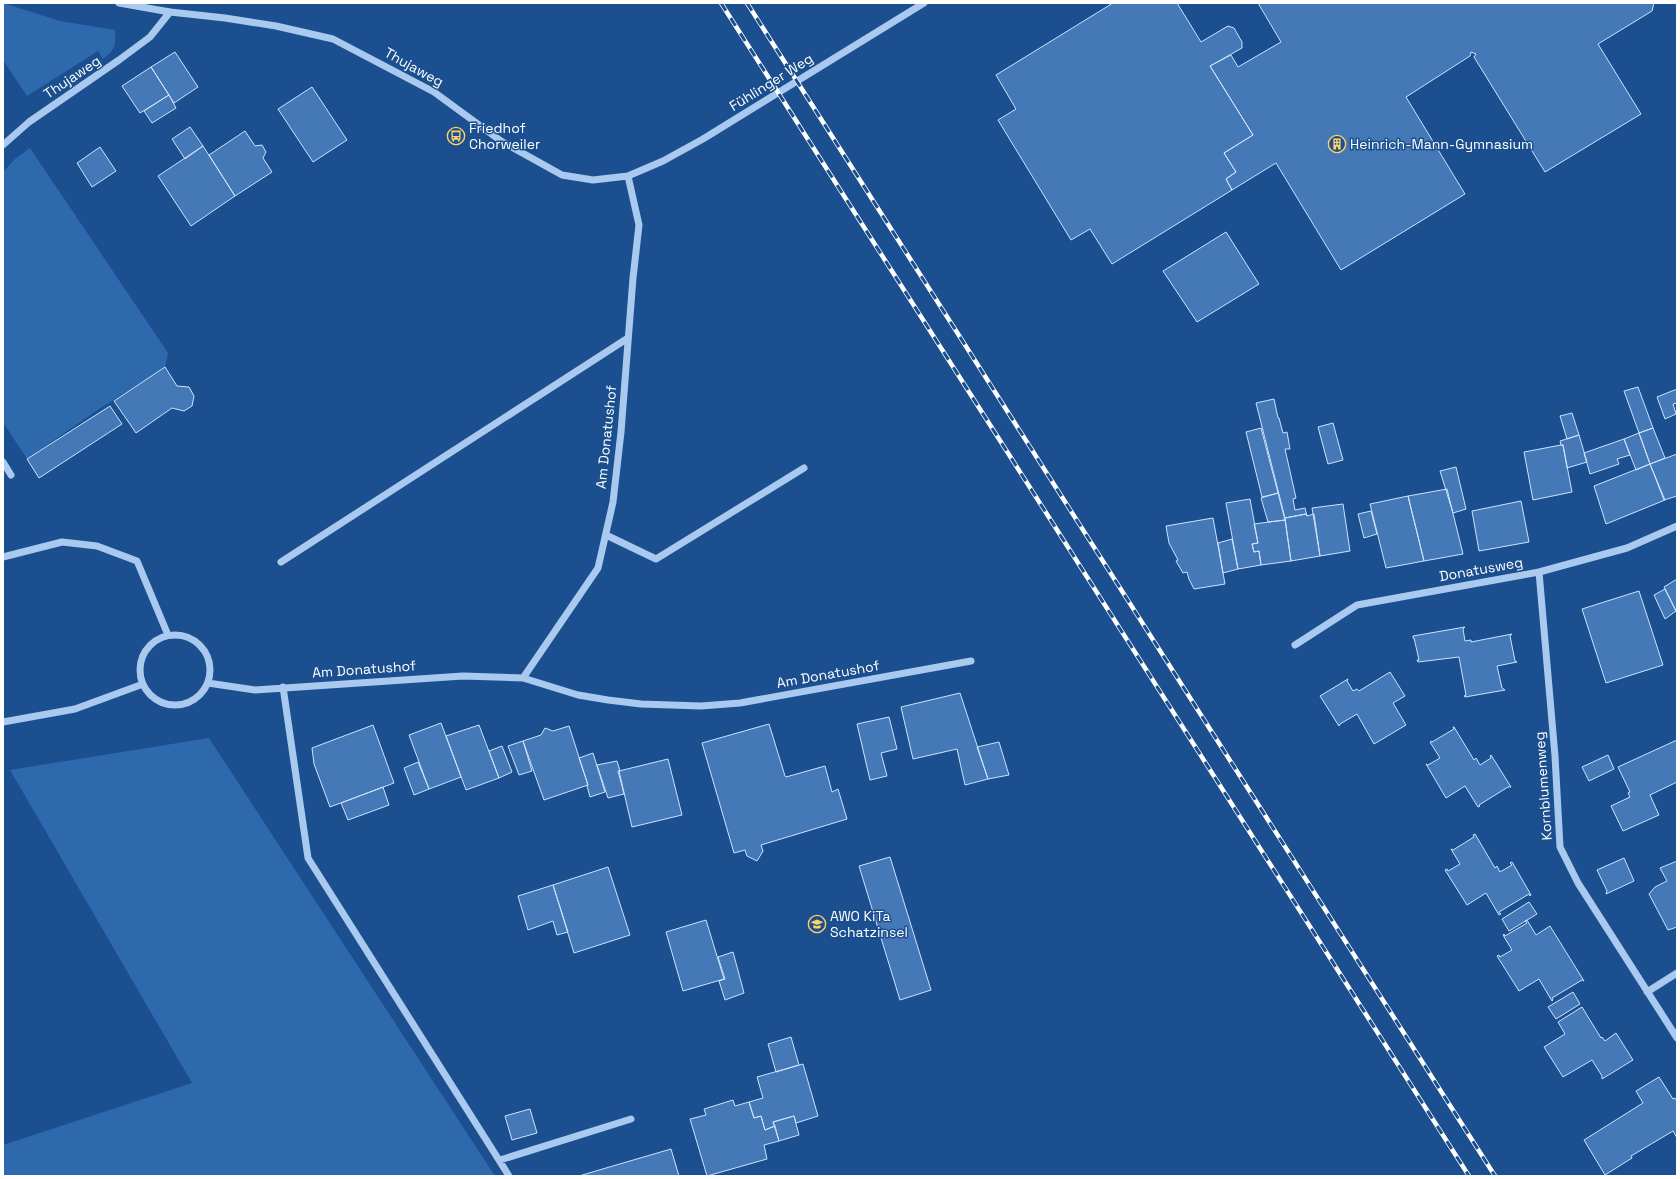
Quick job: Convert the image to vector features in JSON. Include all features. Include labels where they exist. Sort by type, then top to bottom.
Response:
[{"type":"street","name":"Thujaweg","points":[[120,3],[170,12],[225,18],[276,26],[333,39],[434,92],[501,141],[562,175],[593,180],[628,176]]},
{"type":"street","name":"Fühlinger Weg","points":[[628,176],[663,161],[703,139],[924,3]]},
{"type":"street","name":"Thujaweg","points":[[3,145],[29,122],[150,37],[170,12]]},
{"type":"street","name":"Am Donatushof","points":[[523,678],[598,568],[613,502],[621,432],[639,224],[628,176]]},
{"type":"street","points":[[281,562],[628,338]]},
{"type":"street","points":[[3,462],[10,475]]},
{"type":"street","points":[[606,535],[656,559],[804,468]]},
{"type":"street","name":"Donatusweg","points":[[1295,645],[1357,605],[1539,572],[1627,548],[1677,526]]},
{"type":"street","points":[[3,557],[62,542],[97,546],[137,561],[168,635]]},
{"type":"street","name":"Kornblumenweg","points":[[1539,572],[1555,756],[1560,847],[1578,884],[1677,1038]]},
{"type":"street","points":[[168,635],[184,636],[197,642],[206,654],[210,668],[208,683],[200,695],[189,702],[176,705],[162,703],[151,695],[143,684],[140,669],[144,653],[154,642],[168,635]]},
{"type":"street","name":"Am Donatushof","points":[[208,683],[255,690],[463,676],[523,678],[578,695],[608,700],[641,704],[701,706],[740,703],[971,661]]},
{"type":"street","points":[[3,722],[75,709],[143,684]]},
{"type":"street","points":[[283,687],[308,858],[509,1176]]},
{"type":"street","points":[[1647,992],[1677,974]]},
{"type":"street","points":[[500,1160],[631,1119]]},
{"type":"shaded area","points":[[3,3],[60,21],[115,30],[114,47],[103,59],[98,51],[27,96],[3,60]]},
{"type":"shaded area","points":[[30,148],[168,353],[165,367],[96,411],[27,459],[3,422],[3,172],[15,159]]},
{"type":"shaded area","points":[[209,738],[495,1176],[3,1176],[3,1145],[192,1083],[10,770]]},
{"type":"building","points":[[1113,3],[1177,3],[1201,42],[1228,26],[1234,28],[1242,42],[1242,48],[1210,66],[1253,135],[1224,153],[1236,172],[1226,179],[1232,190],[1112,264],[1090,229],[1071,240],[998,120],[1016,109],[996,75]]},
{"type":"building","name":"Heinrich-Mann-Gymnasium","points":[[1258,3],[1654,3],[1652,11],[1598,44],[1641,114],[1545,172],[1474,57],[1476,54],[1471,52],[1470,56],[1406,97],[1465,194],[1341,270],[1276,163],[1232,190],[1226,179],[1236,172],[1224,153],[1253,135],[1210,66],[1231,55],[1238,67],[1281,42]]},
{"type":"building","points":[[175,52],[198,87],[174,103],[151,67]]},
{"type":"building","points":[[151,67],[169,95],[140,113],[122,86]]},
{"type":"building","points":[[312,87],[347,140],[313,162],[278,109]]},
{"type":"building","points":[[169,95],[176,108],[152,123],[144,111]]},
{"type":"building","points":[[190,127],[203,146],[185,159],[172,139]]},
{"type":"building","points":[[245,131],[255,146],[262,145],[266,152],[263,158],[272,172],[235,196],[209,155]]},
{"type":"building","points":[[203,146],[235,196],[191,226],[158,176]]},
{"type":"building","points":[[100,147],[116,171],[92,187],[77,163]]},
{"type":"building","points":[[1226,232],[1259,284],[1197,322],[1163,271]]},
{"type":"building","points":[[165,367],[177,386],[189,387],[194,396],[192,406],[184,411],[172,408],[136,433],[114,401]]},
{"type":"building","points":[[1638,387],[1653,428],[1639,433],[1624,391]]},
{"type":"building","points":[[1677,389],[1677,403],[1673,404],[1676,414],[1665,419],[1657,397]]},
{"type":"building","points":[[1274,399],[1283,433],[1287,432],[1290,449],[1285,449],[1296,498],[1293,499],[1295,510],[1305,508],[1307,516],[1306,514],[1285,518],[1256,403]]},
{"type":"building","points":[[110,406],[122,424],[39,478],[27,459]]},
{"type":"building","points":[[1572,413],[1579,435],[1567,439],[1560,416]]},
{"type":"building","points":[[1333,423],[1343,460],[1328,464],[1318,427]]},
{"type":"building","points":[[1261,428],[1278,493],[1262,497],[1246,432]]},
{"type":"building","points":[[1653,428],[1665,458],[1650,464],[1639,433]]},
{"type":"building","points":[[1639,433],[1650,464],[1636,470],[1624,439]]},
{"type":"building","points":[[1579,435],[1587,462],[1567,468],[1563,445],[1561,445],[1560,441]]},
{"type":"building","points":[[1624,439],[1630,455],[1617,459],[1619,464],[1590,474],[1584,453]]},
{"type":"building","points":[[1563,445],[1572,492],[1533,500],[1524,452]]},
{"type":"building","points":[[1677,454],[1677,496],[1664,500],[1650,464]]},
{"type":"building","points":[[1650,464],[1665,500],[1606,524],[1594,486]]},
{"type":"building","points":[[1456,467],[1466,509],[1453,513],[1440,471]]},
{"type":"building","points":[[1447,489],[1463,554],[1424,561],[1408,496]]},
{"type":"building","points":[[1278,493],[1285,520],[1268,522],[1261,498]]},
{"type":"building","points":[[1408,496],[1424,561],[1386,568],[1370,504]]},
{"type":"building","points":[[1250,499],[1258,543],[1252,544],[1254,552],[1259,551],[1261,565],[1238,569],[1226,503]]},
{"type":"building","points":[[1521,501],[1529,542],[1479,551],[1472,511]]},
{"type":"building","points":[[1343,504],[1350,551],[1320,556],[1312,508]]},
{"type":"building","points":[[1371,511],[1377,534],[1364,538],[1358,514]]},
{"type":"building","points":[[1306,514],[1307,516],[1314,514],[1320,556],[1291,561],[1285,518]]},
{"type":"building","points":[[1213,518],[1225,584],[1194,589],[1187,572],[1183,573],[1176,561],[1178,560],[1169,543],[1166,526]]},
{"type":"building","points":[[1285,520],[1291,561],[1261,565],[1259,551],[1254,552],[1252,544],[1258,543],[1254,524]]},
{"type":"building","points":[[1232,539],[1238,569],[1223,573],[1218,543]]},
{"type":"building","points":[[1677,579],[1677,611],[1676,611],[1664,587]]},
{"type":"building","points":[[1665,589],[1676,611],[1665,619],[1654,595]]},
{"type":"building","points":[[1639,591],[1663,665],[1606,683],[1582,609]]},
{"type":"building","points":[[1465,627],[1463,629],[1465,641],[1471,640],[1471,642],[1512,634],[1510,636],[1515,661],[1517,662],[1497,666],[1502,688],[1505,690],[1465,697],[1464,696],[1466,695],[1459,657],[1418,662],[1417,660],[1419,660],[1413,636]]},
{"type":"building","points":[[1390,672],[1405,696],[1393,703],[1406,725],[1374,744],[1357,714],[1339,726],[1320,696],[1348,679],[1347,681],[1353,691],[1357,689],[1359,691]]},
{"type":"building","points":[[960,693],[988,779],[965,785],[957,749],[913,759],[901,707]]},
{"type":"building","points":[[889,717],[897,749],[881,753],[887,776],[870,780],[857,724]]},
{"type":"building","points":[[441,723],[461,777],[429,789],[409,735]]},
{"type":"building","points":[[769,724],[785,776],[786,777],[825,766],[832,792],[838,789],[847,819],[761,845],[763,851],[757,861],[747,856],[745,850],[734,853],[702,743]]},
{"type":"building","points":[[373,725],[394,783],[330,807],[314,764],[312,748]]},
{"type":"building","points":[[479,725],[499,778],[466,790],[446,736]]},
{"type":"building","points":[[569,726],[588,785],[544,800],[523,741],[541,735],[545,728],[553,731]]},
{"type":"building","points":[[1453,727],[1474,760],[1476,758],[1480,765],[1491,758],[1491,755],[1511,787],[1508,787],[1478,807],[1465,786],[1446,798],[1426,764],[1428,765],[1440,758],[1430,742],[1454,729]]},
{"type":"building","points":[[1677,740],[1677,782],[1650,795],[1659,815],[1623,831],[1611,806],[1630,797],[1628,793],[1630,792],[1618,767]]},
{"type":"building","points":[[523,741],[532,771],[519,775],[508,746]]},
{"type":"building","points":[[999,742],[1009,775],[988,779],[977,747]]},
{"type":"building","points":[[502,746],[512,772],[499,778],[489,751]]},
{"type":"building","points":[[593,753],[605,792],[590,797],[588,785],[579,758]]},
{"type":"building","points":[[1608,755],[1614,769],[1589,781],[1582,767]]},
{"type":"building","points":[[668,759],[682,815],[632,827],[619,771]]},
{"type":"building","points":[[617,761],[624,794],[608,798],[597,765]]},
{"type":"building","points":[[418,762],[429,789],[414,795],[404,768]]},
{"type":"building","points":[[383,787],[389,805],[348,820],[341,803]]},
{"type":"building","points":[[1475,834],[1495,868],[1497,866],[1500,872],[1512,865],[1510,863],[1512,862],[1531,895],[1530,896],[1529,894],[1499,912],[1501,914],[1499,915],[1486,893],[1467,905],[1445,870],[1447,869],[1448,871],[1460,864],[1451,849],[1453,850],[1474,837],[1473,835]]},
{"type":"building","points":[[890,857],[931,990],[900,1000],[859,866]]},
{"type":"building","points":[[1624,858],[1634,881],[1606,894],[1607,891],[1597,870]]},
{"type":"building","points":[[1677,861],[1677,927],[1668,930],[1649,894],[1655,887],[1667,881],[1660,868]]},
{"type":"building","points":[[608,867],[630,935],[574,953],[553,885]]},
{"type":"building","points":[[553,885],[568,932],[557,935],[553,921],[528,930],[518,896]]},
{"type":"building","points":[[1529,902],[1537,914],[1509,931],[1502,919]]},
{"type":"building","points":[[706,920],[724,979],[683,991],[666,932]]},
{"type":"building","points":[[1527,920],[1536,935],[1550,926],[1584,981],[1582,980],[1552,998],[1552,1001],[1539,979],[1519,991],[1497,956],[1499,955],[1500,957],[1512,950],[1503,935],[1504,934],[1505,936],[1527,923],[1525,921]]},
{"type":"building","points":[[733,952],[744,993],[725,1000],[719,981],[725,979],[718,957]]},
{"type":"building","points":[[1573,992],[1580,1004],[1556,1019],[1548,1007]]},
{"type":"building","points":[[1582,1007],[1601,1038],[1602,1037],[1605,1041],[1616,1033],[1633,1060],[1602,1079],[1602,1076],[1592,1060],[1563,1077],[1544,1047],[1565,1034],[1558,1022]]},
{"type":"building","points":[[791,1037],[799,1065],[776,1072],[768,1044]]},
{"type":"building","points":[[803,1064],[818,1116],[796,1123],[794,1116],[773,1122],[775,1126],[765,1130],[761,1116],[754,1118],[749,1102],[763,1098],[757,1077]]},
{"type":"building","points":[[1659,1077],[1673,1099],[1675,1098],[1677,1101],[1677,1138],[1673,1131],[1631,1156],[1632,1158],[1605,1175],[1584,1140],[1643,1103],[1636,1091]]},
{"type":"building","points":[[733,1100],[735,1106],[749,1102],[754,1118],[761,1116],[765,1130],[775,1126],[779,1141],[764,1145],[767,1159],[707,1176],[690,1119],[706,1115],[704,1109]]},
{"type":"building","points":[[530,1109],[537,1133],[512,1140],[505,1116]]},
{"type":"building","points":[[794,1116],[799,1135],[779,1141],[773,1122]]},
{"type":"building","points":[[671,1149],[679,1176],[579,1176],[606,1168]]},
{"type":"railway","points":[[721,3],[1469,1176]]},
{"type":"railway","points":[[747,3],[1495,1176]]},
{"type":"place","name":"Friedhof Chorweiler","points":[[456,136]]},
{"type":"place","name":"Heinrich-Mann-Gymnasium","points":[[1337,144]]},
{"type":"place","name":"AWO KiTa Schatzinsel","points":[[817,924]]}]
